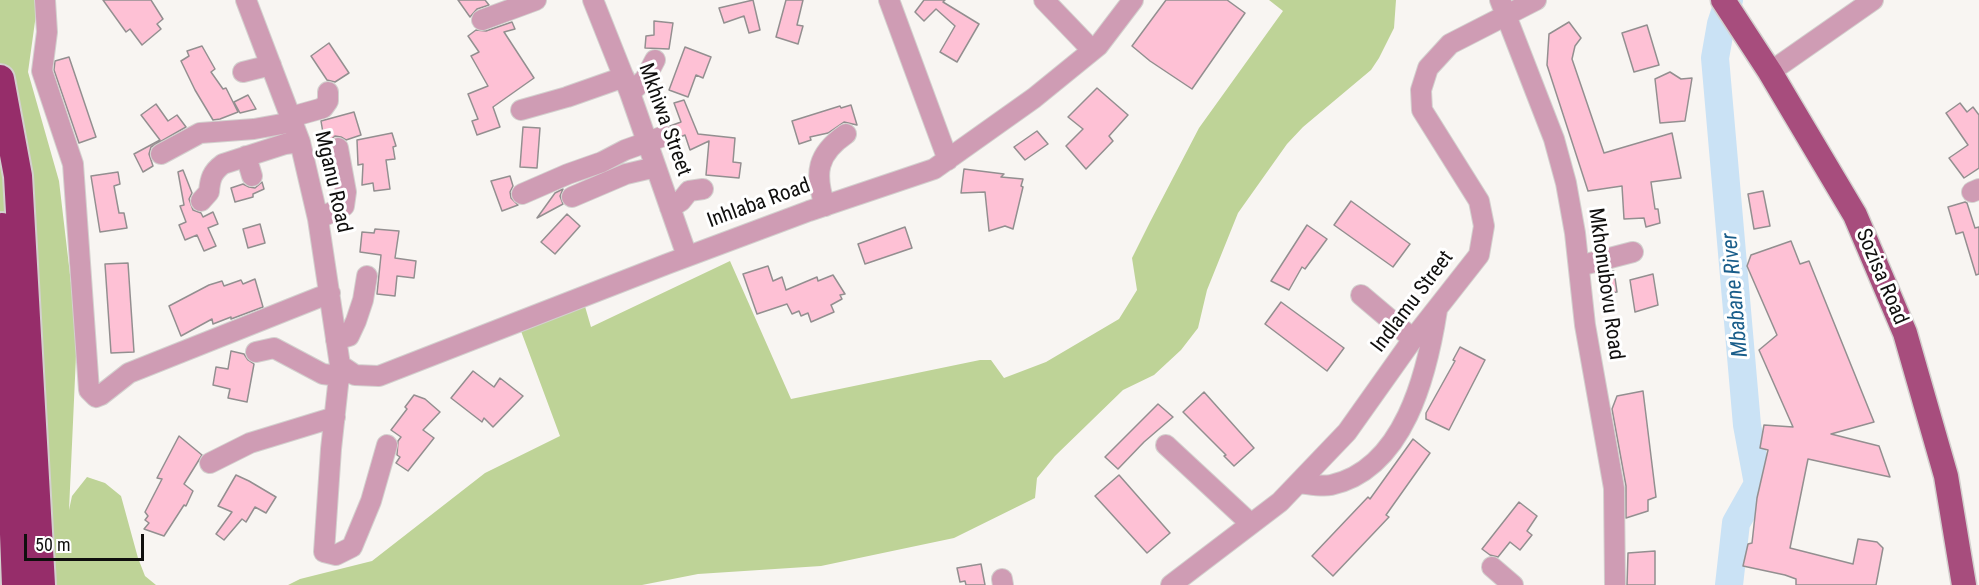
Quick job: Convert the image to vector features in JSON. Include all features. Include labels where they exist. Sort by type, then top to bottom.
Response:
[{"type":"highway","points":[[0,79],[18,176],[41,585]]},
{"type":"highway","points":[[0,185],[16,585]]},
{"type":"main road","name":"Sozisa Road","points":[[1723,0],[1770,72],[1855,214],[1905,333],[1946,476],[1964,585]]},
{"type":"street","points":[[45,0],[47,32],[42,71],[73,164],[89,390],[96,397],[101,395],[129,373],[330,293]]},
{"type":"street","name":"Mganu Road","points":[[246,0],[300,142],[318,219],[340,364],[349,374]]},
{"type":"street","points":[[482,20],[536,0]]},
{"type":"street","name":"Mkhiwa Street","points":[[593,0],[627,85],[656,140],[656,167],[687,256]]},
{"type":"street","points":[[889,0],[948,160]]},
{"type":"street","points":[[1044,0],[1092,50]]},
{"type":"street","name":"Inhlaba Road","points":[[256,352],[274,348],[323,374],[380,376],[687,256],[934,169],[1034,98],[1098,46],[1133,0]]},
{"type":"street","name":"Indlamu Street","points":[[1171,585],[1280,502],[1347,432],[1413,339],[1479,255],[1484,226],[1479,201],[1422,110],[1421,90],[1428,68],[1450,44],[1503,8],[1536,0]]},
{"type":"street","points":[[1770,72],[1873,0]]},
{"type":"street","name":"Mkhonubovu Road","points":[[1503,8],[1554,139],[1566,183],[1585,325],[1614,488],[1616,585]]},
{"type":"street","points":[[521,110],[645,79],[655,60]]},
{"type":"street","points":[[243,72],[271,65]]},
{"type":"street","points":[[161,154],[200,133],[254,129],[292,120],[323,108],[328,100],[328,92]]},
{"type":"street","points":[[825,206],[818,175],[821,160],[833,143],[846,134]]},
{"type":"street","points":[[522,194],[602,162],[625,150],[656,140]]},
{"type":"street","points":[[201,201],[209,192],[210,178],[216,168],[246,156],[285,144],[300,142]]},
{"type":"street","points":[[318,219],[344,206],[346,192],[338,147]]},
{"type":"street","points":[[246,156],[252,176]]},
{"type":"street","points":[[572,197],[626,174],[656,167]]},
{"type":"street","points":[[670,208],[681,201],[689,191],[703,189]]},
{"type":"street","points":[[1578,266],[1633,252]]},
{"type":"street","points":[[336,340],[349,336],[356,321],[367,276]]},
{"type":"street","points":[[1361,295],[1413,339]]},
{"type":"street","points":[[1299,483],[1328,486],[1349,480],[1372,465],[1395,438],[1411,409],[1428,361],[1437,309]]},
{"type":"street","points":[[349,374],[335,417],[324,552],[336,555],[352,547],[372,501],[387,445]]},
{"type":"street","points":[[210,463],[250,443],[335,417]]},
{"type":"street","points":[[1166,445],[1250,523]]},
{"type":"street","points":[[1193,585],[1200,562]]},
{"type":"street","points":[[1492,567],[1513,585]]},
{"type":"green space","points":[[0,0],[38,0],[28,72],[59,181],[77,334],[69,510],[72,496],[87,477],[105,483],[121,496],[145,576],[156,585],[0,585]]},
{"type":"green space","points":[[1269,0],[1396,0],[1394,28],[1371,70],[1303,127],[1287,144],[1238,213],[1207,290],[1198,328],[1181,350],[1154,375],[1123,390],[1055,456],[1037,478],[1035,498],[954,538],[821,566],[698,574],[642,585],[288,585],[300,579],[372,561],[485,473],[560,436],[518,323],[584,303],[591,327],[730,261],[791,399],[980,360],[991,360],[1004,378],[1046,362],[1119,319],[1137,290],[1132,258],[1199,128],[1283,11]]},
{"type":"building","points":[[103,0],[151,0],[163,19],[157,24],[161,29],[142,45],[130,29],[126,32]]},
{"type":"building","points":[[458,0],[485,0],[489,5],[477,9],[470,17]]},
{"type":"building","points":[[753,0],[760,30],[749,33],[744,16],[724,23],[719,8]]},
{"type":"building","points":[[786,0],[803,0],[797,25],[803,26],[798,44],[776,37]]},
{"type":"building","points":[[924,0],[945,0],[943,2],[979,24],[957,62],[940,52],[955,26],[936,9],[924,21],[915,12]]},
{"type":"building","points":[[1166,0],[1227,0],[1245,13],[1192,89],[1132,46]]},
{"type":"building","points":[[654,21],[673,23],[669,49],[645,48],[646,36],[654,35]]},
{"type":"building","points":[[512,22],[515,29],[504,32],[534,78],[493,107],[500,127],[477,135],[472,121],[478,119],[468,94],[488,86],[471,56],[479,52],[468,36],[476,30],[486,31]]},
{"type":"building","points":[[1569,22],[1581,38],[1575,46],[1572,59],[1604,153],[1672,133],[1681,178],[1651,182],[1655,209],[1658,209],[1660,223],[1646,227],[1644,218],[1624,219],[1622,186],[1588,191],[1547,65],[1549,34]]},
{"type":"building","points":[[1647,25],[1659,65],[1634,72],[1622,33]]},
{"type":"building","points":[[329,43],[349,73],[335,82],[327,80],[311,56]]},
{"type":"building","points":[[202,46],[215,69],[211,72],[223,89],[226,88],[238,112],[220,119],[213,120],[181,61],[189,56],[187,51]]},
{"type":"building","points":[[685,47],[711,57],[703,78],[696,75],[688,97],[669,90]]},
{"type":"building","points":[[69,57],[96,137],[79,143],[54,70],[55,61]]},
{"type":"building","points":[[1670,72],[1681,79],[1692,78],[1685,121],[1660,123],[1655,79]]},
{"type":"building","points":[[1097,88],[1128,115],[1109,136],[1113,141],[1086,169],[1066,146],[1083,129],[1068,117]]},
{"type":"building","points":[[248,95],[256,109],[240,113],[234,102]]},
{"type":"building","points":[[684,100],[698,134],[735,138],[733,162],[741,163],[739,178],[706,175],[709,141],[690,150],[685,135],[676,139],[675,131],[670,126],[681,122],[674,103]]},
{"type":"building","points":[[1960,103],[1967,112],[1973,107],[1979,115],[1979,168],[1964,178],[1949,158],[1968,145],[1946,113]]},
{"type":"building","points":[[156,104],[168,121],[177,115],[186,127],[151,147],[149,154],[153,166],[143,172],[134,154],[160,140],[141,115]]},
{"type":"building","points":[[851,105],[857,125],[844,122],[828,133],[810,137],[811,140],[799,144],[792,121],[840,106],[841,108]]},
{"type":"building","points":[[354,112],[361,135],[346,140],[335,136],[325,145],[321,121]]},
{"type":"building","points":[[523,127],[540,128],[537,168],[520,167]]},
{"type":"building","points":[[1037,131],[1048,144],[1025,160],[1014,147]]},
{"type":"building","points":[[392,133],[396,146],[393,147],[395,159],[386,160],[390,189],[374,191],[373,183],[362,185],[363,164],[358,165],[357,140]]},
{"type":"building","points":[[964,169],[1023,179],[1013,229],[1005,226],[989,231],[985,192],[961,193]]},
{"type":"building","points":[[183,170],[192,193],[189,199],[193,210],[201,213],[203,217],[213,212],[218,224],[208,228],[216,246],[204,251],[197,235],[185,240],[179,225],[186,222],[180,206],[184,205],[178,172]]},
{"type":"building","points":[[118,172],[120,184],[114,186],[119,213],[124,213],[127,228],[100,232],[91,176]]},
{"type":"building","points":[[510,176],[513,186],[510,192],[511,198],[518,205],[502,211],[491,181]]},
{"type":"building","points":[[262,182],[264,189],[253,194],[253,197],[235,202],[231,188],[243,184],[255,188]]},
{"type":"building","points":[[563,189],[560,196],[563,204],[537,218],[555,193]]},
{"type":"building","points":[[1763,191],[1770,226],[1754,229],[1748,194]]},
{"type":"building","points":[[1351,201],[1410,244],[1393,267],[1334,225]]},
{"type":"building","points":[[1965,202],[1975,228],[1979,227],[1979,274],[1976,275],[1963,232],[1956,234],[1948,207]]},
{"type":"building","points":[[567,214],[580,226],[555,254],[541,242]]},
{"type":"building","points":[[260,224],[265,243],[248,248],[243,229]]},
{"type":"building","points":[[1307,225],[1327,239],[1305,269],[1302,267],[1289,290],[1271,281]]},
{"type":"building","points":[[905,227],[912,248],[865,264],[858,244]]},
{"type":"building","points":[[375,229],[399,231],[395,258],[416,261],[414,278],[397,276],[395,296],[377,294],[381,255],[360,252],[362,232],[374,233]]},
{"type":"building","points":[[1791,241],[1800,264],[1809,261],[1874,422],[1831,434],[1879,446],[1890,477],[1808,459],[1790,548],[1853,564],[1858,539],[1877,542],[1883,548],[1876,585],[1796,585],[1796,579],[1785,575],[1743,566],[1748,544],[1752,543],[1757,498],[1768,450],[1760,448],[1764,425],[1793,427],[1759,350],[1777,335],[1747,266],[1751,255]]},
{"type":"building","points":[[128,263],[134,352],[111,353],[105,264]]},
{"type":"building","points":[[768,266],[773,281],[782,277],[786,290],[817,277],[818,281],[833,275],[845,294],[840,295],[842,299],[831,305],[834,312],[811,322],[808,313],[801,316],[799,311],[792,314],[787,304],[757,314],[743,274]]},
{"type":"building","points":[[1614,271],[1617,292],[1603,294],[1600,273]]},
{"type":"building","points":[[1653,274],[1658,305],[1635,312],[1630,280]]},
{"type":"building","points":[[255,279],[263,307],[213,324],[212,319],[181,336],[169,306],[209,285],[222,281],[224,286],[241,280],[243,284]]},
{"type":"building","points":[[1281,302],[1344,348],[1327,371],[1265,324]]},
{"type":"building","points":[[1460,347],[1485,360],[1449,430],[1426,419],[1426,413],[1455,361],[1453,360]]},
{"type":"building","points":[[231,351],[244,354],[254,364],[247,402],[228,398],[230,389],[213,385],[216,367],[228,369]]},
{"type":"building","points":[[473,371],[494,387],[500,378],[523,396],[493,427],[484,418],[482,422],[451,398]]},
{"type":"building","points":[[1643,391],[1656,497],[1648,500],[1648,511],[1626,518],[1626,486],[1612,409],[1617,396]]},
{"type":"building","points":[[1204,392],[1254,448],[1234,466],[1183,412]]},
{"type":"building","points":[[414,395],[425,399],[440,412],[423,430],[434,438],[408,471],[396,463],[400,457],[397,455],[398,441],[401,437],[391,430],[407,409],[405,407]]},
{"type":"building","points":[[1158,404],[1173,417],[1118,469],[1105,457]]},
{"type":"building","points":[[179,436],[202,455],[184,484],[193,491],[186,506],[184,505],[164,536],[144,529],[149,523],[145,520],[148,516],[145,512],[162,479],[157,478]]},
{"type":"building","points":[[1413,439],[1430,453],[1386,515],[1389,517],[1333,576],[1312,556],[1368,497],[1370,499]]},
{"type":"building","points":[[236,475],[276,497],[266,513],[255,507],[246,522],[242,519],[224,540],[216,534],[232,512],[218,506]]},
{"type":"building","points":[[1119,475],[1170,533],[1147,553],[1095,496]]},
{"type":"building","points":[[1519,502],[1537,516],[1527,531],[1532,535],[1520,550],[1510,542],[1498,557],[1490,555],[1482,549]]},
{"type":"building","points":[[1655,551],[1655,585],[1627,585],[1628,553]]},
{"type":"building","points":[[981,564],[985,585],[966,585],[965,581],[960,582],[957,568]]},
{"type":"waterway","name":"Mbabane River","points":[[1729,0],[1721,24],[1715,58],[1747,425],[1758,484],[1736,523],[1729,585]]}]
